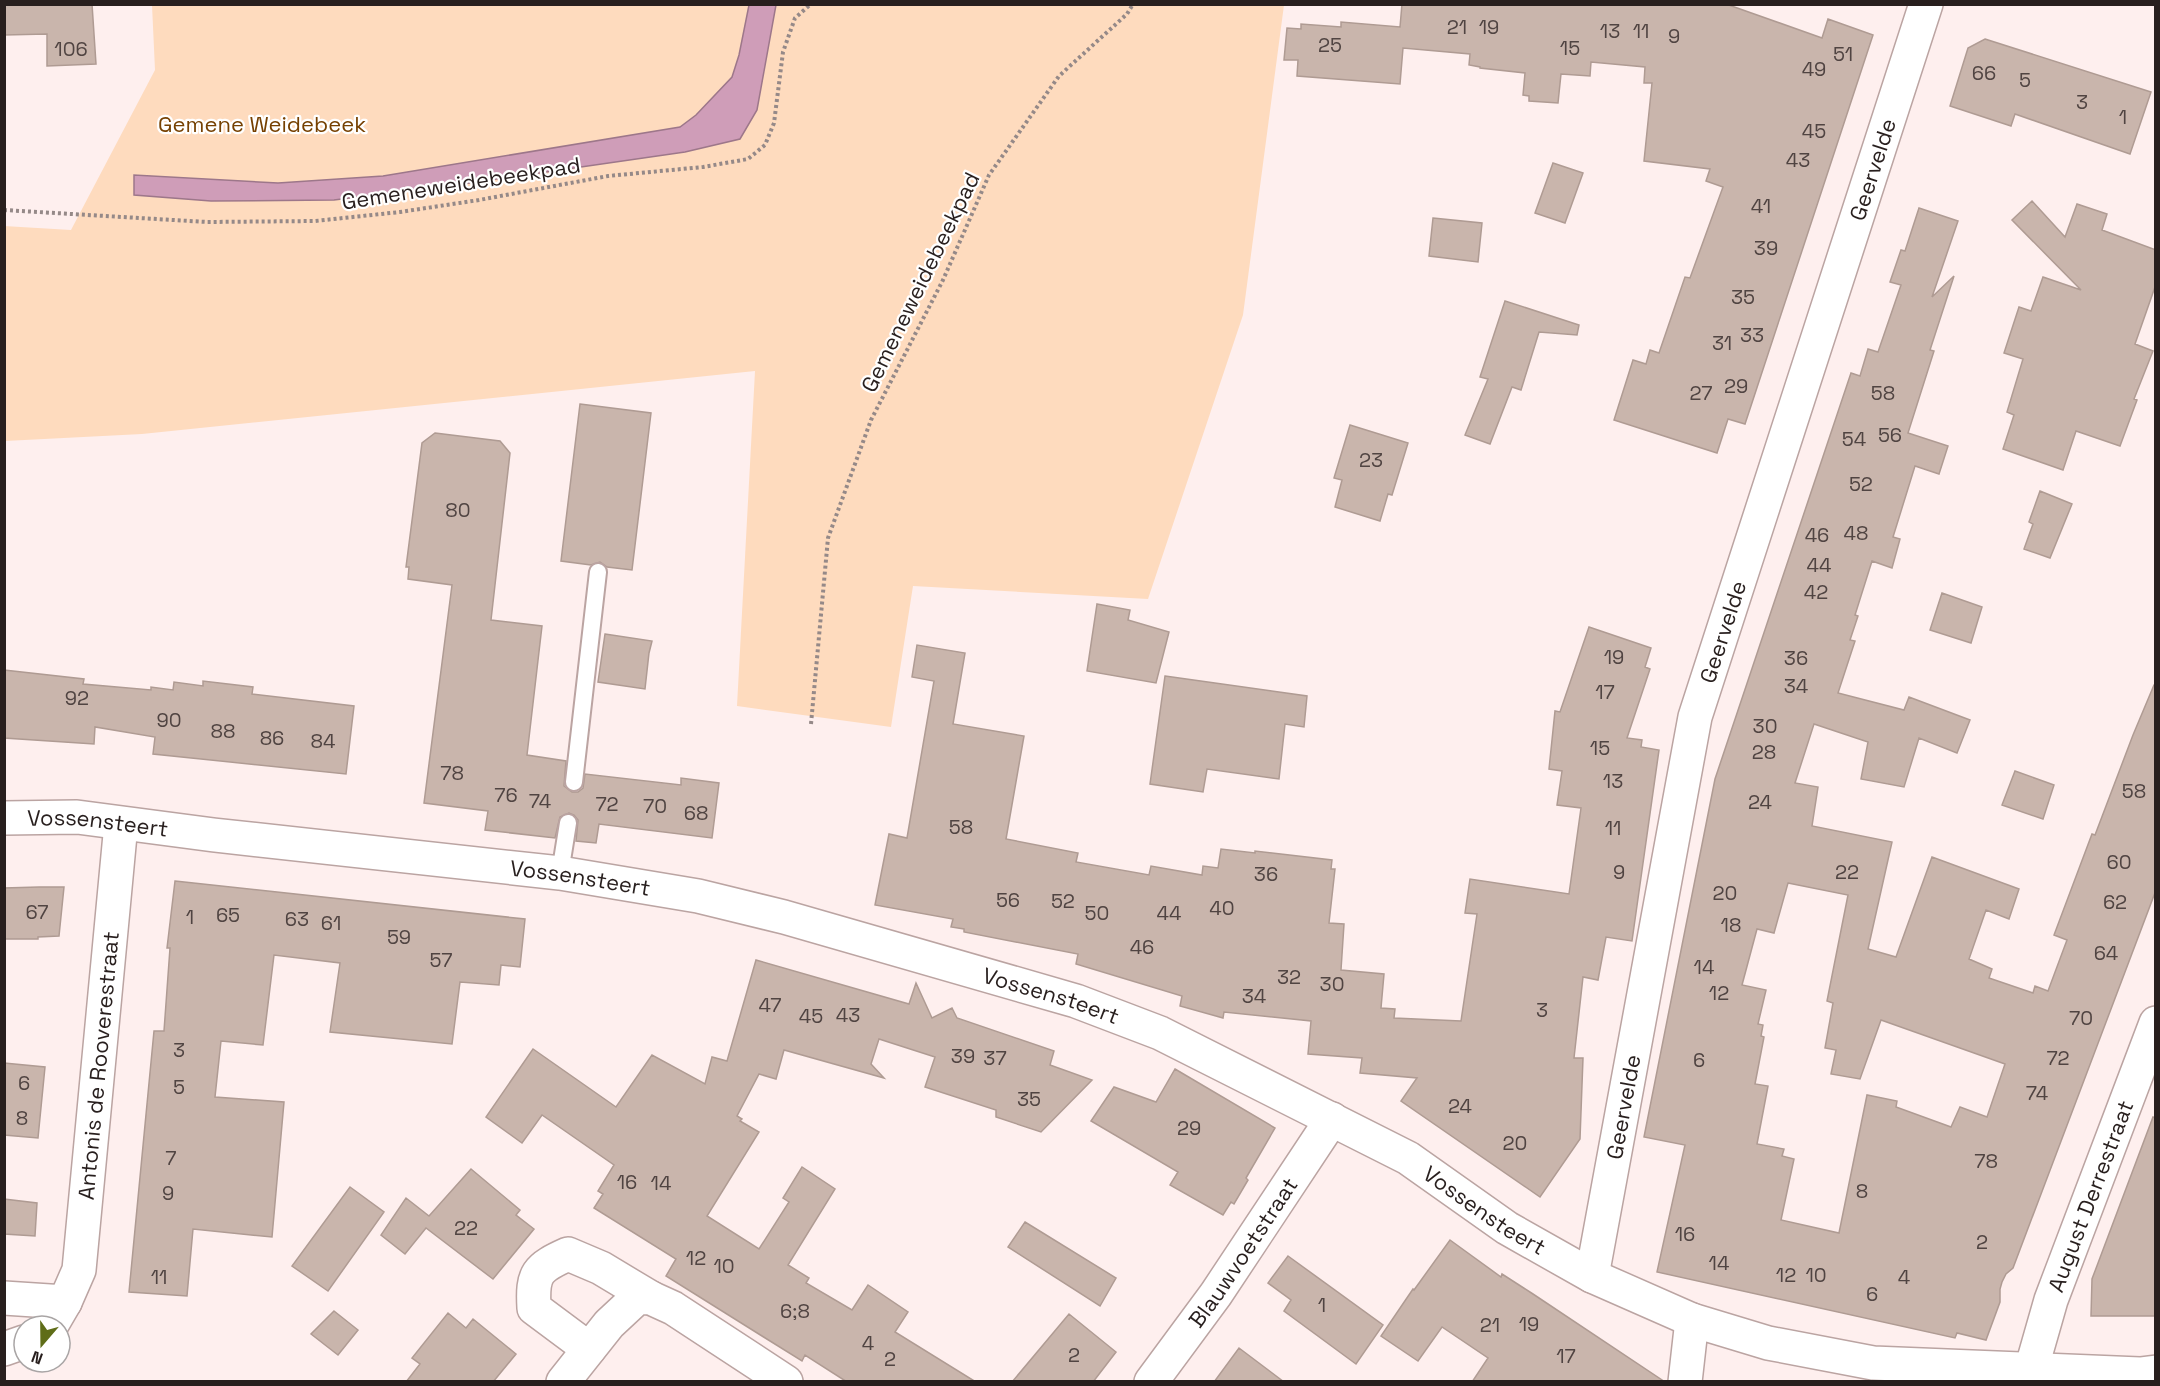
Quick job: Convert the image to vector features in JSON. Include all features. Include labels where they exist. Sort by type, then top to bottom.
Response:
[{"type":"street","name":"Geervelde","points":[[1592,1276],[1695,717],[1926,4]]},
{"type":"street","name":"Vossensteert","points":[[4,818],[77,817],[121,824],[560,873],[698,896],[773,914],[1076,1001],[1160,1033],[1408,1158],[1507,1228],[1592,1276],[1692,1320],[1768,1343],[1873,1363],[2030,1376],[2156,1372]]},
{"type":"street","name":"Antonis de Rooverestraat","points":[[4,1298],[58,1314],[79,1270],[121,824]]},
{"type":"street","name":"August Derrestraat","points":[[2030,1376],[2051,1300],[2156,1023]]},
{"type":"street","name":"Blauwvoetstraat","points":[[1151,1382],[1216,1294],[1332,1119]]},
{"type":"street","points":[[589,1349],[534,1308],[533,1283],[546,1264],[568,1254],[601,1268],[651,1298],[673,1308],[786,1382]]},
{"type":"street","points":[[562,1382],[609,1324],[626,1307],[638,1297],[651,1298]]},
{"type":"street","points":[[1685,1382],[1692,1320]]},
{"type":"lane","points":[[574,782],[598,572]]},
{"type":"lane","points":[[560,873],[568,823]]},
{"type":"path","name":"Gemeneweidebeekpad","points":[[4,210],[207,222],[315,221],[400,212],[608,176],[703,167],[748,159],[765,145],[774,123],[783,52],[795,18],[811,4]]},
{"type":"path","name":"Gemeneweidebeekpad","points":[[811,724],[828,538],[871,420],[943,280],[989,176],[1059,76],[1127,14],[1133,4]]},
{"type":"green space","name":"Gemene Weidebeek","points":[[152,5],[1284,5],[1243,315],[1148,599],[913,586],[891,727],[737,706],[755,371],[142,434],[5,441],[4,226],[71,230],[155,70]]},
{"type":"shaded area","points":[[749,5],[776,5],[757,110],[740,139],[685,152],[334,200],[211,201],[134,195],[134,175],[278,183],[383,176],[680,127],[696,115],[732,77]]},
{"type":"building","points":[[4,4],[92,4],[96,64],[47,66],[47,34],[4,35]]},
{"type":"building","points":[[1402,4],[1726,4],[1822,38],[1828,19],[1873,35],[1745,424],[1728,419],[1717,453],[1614,420],[1633,360],[1646,364],[1650,350],[1659,353],[1685,277],[1690,278],[1723,187],[1706,181],[1710,169],[1644,161],[1652,83],[1644,83],[1645,67],[1591,62],[1590,76],[1561,74],[1558,103],[1529,101],[1529,96],[1523,95],[1525,73],[1469,65],[1470,54],[1403,48],[1400,84],[1297,76],[1298,60],[1284,60],[1287,28],[1301,29],[1301,24],[1341,27],[1341,22],[1400,27]]},
{"type":"building","points":[[1985,39],[2151,92],[2130,154],[2015,114],[2011,126],[1950,106],[1968,48]]},
{"type":"building","points":[[1553,163],[1583,173],[1565,223],[1535,213]]},
{"type":"building","points":[[2032,201],[2065,237],[2077,204],[2107,214],[2102,230],[2156,250],[2156,284],[2135,344],[2153,351],[2134,399],[2137,400],[2120,446],[2076,431],[2063,470],[2003,449],[2014,415],[2007,412],[2023,359],[2004,353],[2019,307],[2031,311],[2043,277],[2081,290],[2012,220]]},
{"type":"building","points":[[1919,208],[1958,221],[1932,297],[1954,276],[1930,350],[1934,351],[1908,433],[1948,446],[1939,474],[1915,466],[1893,537],[1900,539],[1892,568],[1872,561],[1855,615],[1858,616],[1850,640],[1855,641],[1838,693],[1904,710],[1909,697],[1970,720],[1957,753],[1919,738],[1904,787],[1861,779],[1868,742],[1814,724],[1795,783],[1818,787],[1812,826],[1892,842],[1868,949],[1896,957],[1932,857],[2019,889],[2009,919],[1986,910],[1969,959],[1992,969],[1989,978],[2033,993],[2035,986],[2048,991],[2067,940],[2054,935],[2092,834],[2095,835],[2133,735],[2154,685],[2156,685],[2156,890],[2013,1268],[2002,1282],[2000,1302],[1986,1340],[1957,1333],[1955,1338],[1657,1272],[1685,1145],[1644,1137],[1715,779],[1851,373],[1860,376],[1868,349],[1878,352],[1901,285],[1890,282],[1901,250],[1905,251]],"holes":[[[1788,883],[1848,895],[1827,1001],[1833,1003],[1825,1048],[1836,1050],[1831,1074],[1860,1079],[1881,1020],[2005,1064],[1987,1117],[1960,1107],[1951,1127],[1896,1107],[1897,1101],[1867,1095],[1839,1233],[1781,1220],[1794,1159],[1782,1156],[1784,1149],[1757,1144],[1768,1086],[1755,1084],[1764,1037],[1761,1036],[1763,1025],[1758,1024],[1766,990],[1742,985],[1757,929],[1774,933]]]},
{"type":"building","points":[[1433,218],[1482,223],[1478,262],[1429,256]]},
{"type":"building","points":[[1505,301],[1579,325],[1577,335],[1539,332],[1521,390],[1512,387],[1490,444],[1465,435],[1488,379],[1480,377]]},
{"type":"building","points":[[580,404],[651,413],[632,570],[607,567],[600,562],[591,565],[561,561]]},
{"type":"building","points":[[1350,425],[1408,443],[1392,495],[1388,494],[1380,521],[1335,507],[1342,480],[1334,478]]},
{"type":"building","points":[[435,433],[500,441],[510,453],[491,620],[542,626],[527,755],[566,761],[564,786],[572,792],[578,792],[583,788],[585,774],[681,785],[681,778],[719,783],[712,838],[599,824],[596,843],[576,841],[578,820],[569,813],[560,817],[555,838],[485,830],[488,811],[424,803],[452,585],[408,579],[409,567],[406,567],[422,443]]},
{"type":"building","points":[[2040,491],[2072,504],[2050,558],[2024,549],[2033,524],[2029,522]]},
{"type":"building","points":[[1942,593],[1982,607],[1971,643],[1930,630]]},
{"type":"building","points":[[1097,604],[1130,610],[1128,620],[1169,632],[1156,683],[1087,671]]},
{"type":"building","points":[[1589,627],[1651,648],[1645,667],[1650,669],[1627,738],[1642,740],[1641,747],[1659,750],[1632,941],[1606,937],[1598,980],[1583,977],[1574,1058],[1583,1058],[1580,1139],[1540,1197],[1401,1101],[1417,1078],[1360,1073],[1362,1058],[1308,1054],[1311,1021],[1224,1012],[1223,1018],[1180,1006],[1182,996],[1076,964],[1078,954],[964,932],[964,929],[951,927],[953,919],[875,905],[889,834],[907,838],[934,681],[912,677],[917,645],[965,653],[953,724],[1024,736],[1006,839],[1078,853],[1076,862],[1149,875],[1151,866],[1202,875],[1203,866],[1218,868],[1221,849],[1332,860],[1331,869],[1335,869],[1329,923],[1344,924],[1341,970],[1384,974],[1381,1008],[1395,1009],[1394,1018],[1461,1021],[1477,914],[1465,913],[1470,879],[1569,894],[1581,808],[1557,805],[1562,771],[1549,769],[1555,711],[1560,712]]},
{"type":"building","points":[[605,634],[652,641],[645,689],[598,682]]},
{"type":"building","points":[[4,670],[84,679],[83,684],[151,690],[151,687],[173,690],[174,682],[203,686],[203,681],[253,687],[252,694],[354,706],[346,774],[153,754],[155,737],[95,727],[94,744],[4,738]]},
{"type":"building","points":[[1165,676],[1307,696],[1304,727],[1285,724],[1279,779],[1207,769],[1203,792],[1150,784]]},
{"type":"building","points":[[2015,771],[2054,785],[2043,819],[2002,805]]},
{"type":"building","points":[[175,881],[525,919],[520,967],[501,965],[499,985],[460,982],[452,1044],[330,1032],[340,963],[274,955],[263,1045],[221,1041],[215,1097],[284,1102],[272,1237],[193,1229],[187,1296],[129,1292],[154,1031],[164,1031],[170,948],[167,948]]},
{"type":"building","points":[[64,887],[59,936],[38,937],[38,939],[4,939],[4,888]]},
{"type":"building","points":[[756,960],[909,1004],[916,983],[932,1018],[952,1008],[957,1018],[1054,1051],[1050,1065],[1092,1080],[1041,1132],[996,1117],[996,1110],[925,1087],[935,1057],[879,1039],[871,1064],[884,1078],[784,1050],[776,1079],[759,1074],[737,1116],[742,1119],[740,1121],[759,1132],[707,1216],[759,1249],[789,1202],[783,1198],[802,1167],[835,1189],[788,1265],[809,1278],[806,1283],[852,1310],[868,1285],[908,1312],[895,1332],[976,1382],[847,1382],[805,1355],[802,1361],[666,1276],[676,1259],[594,1208],[603,1194],[598,1191],[614,1165],[542,1115],[522,1143],[486,1117],[533,1049],[616,1107],[652,1055],[705,1084],[712,1057],[727,1061]]},
{"type":"building","points":[[4,1063],[45,1067],[38,1138],[4,1135]]},
{"type":"building","points":[[1175,1069],[1275,1128],[1234,1204],[1231,1202],[1223,1215],[1170,1185],[1178,1172],[1091,1121],[1114,1087],[1156,1102]]},
{"type":"building","points":[[2153,1117],[2156,1118],[2156,1316],[2091,1316],[2092,1279]]},
{"type":"building","points":[[471,1169],[520,1210],[516,1215],[534,1229],[493,1279],[426,1228],[405,1254],[381,1235],[406,1198],[429,1216]]},
{"type":"building","points":[[350,1187],[384,1212],[328,1291],[292,1266]]},
{"type":"building","points":[[4,1199],[37,1203],[35,1236],[4,1234]]},
{"type":"building","points":[[1025,1222],[1116,1278],[1100,1306],[1008,1247]]},
{"type":"building","points":[[1450,1240],[1501,1277],[1502,1274],[1665,1382],[1472,1382],[1488,1358],[1442,1327],[1418,1361],[1381,1336]]},
{"type":"building","points":[[1288,1256],[1383,1325],[1356,1364],[1284,1311],[1291,1300],[1268,1283]]},
{"type":"building","points":[[334,1311],[358,1330],[338,1355],[311,1334]]},
{"type":"building","points":[[448,1313],[466,1328],[473,1319],[516,1354],[493,1382],[406,1382],[420,1364],[412,1358]]},
{"type":"building","points":[[1069,1314],[1116,1352],[1093,1382],[1012,1382]]},
{"type":"building","points":[[1239,1348],[1284,1382],[1214,1382]]}]
